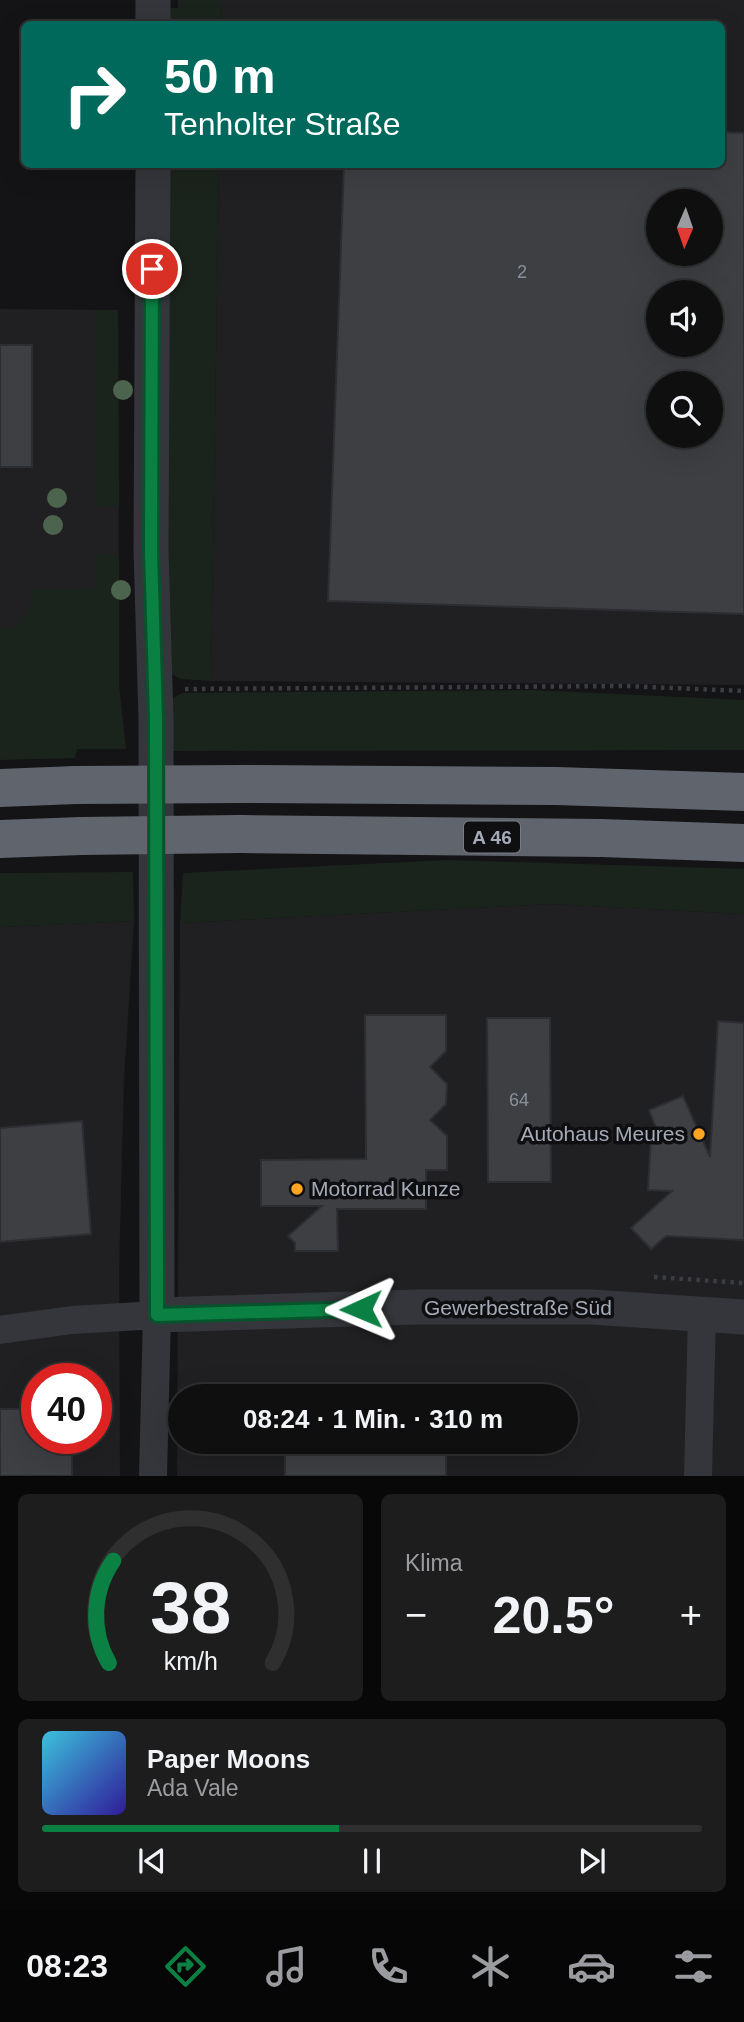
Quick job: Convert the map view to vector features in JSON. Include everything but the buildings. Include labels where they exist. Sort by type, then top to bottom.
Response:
[{"type":"highway","points":[[0,788],[243,784],[556,786],[744,792]]},
{"type":"highway","name":"A 46","points":[[0,839],[240,834],[601,838],[744,843]]},
{"type":"street","points":[[153,0],[153,21]]},
{"type":"street","points":[[153,168],[151,551],[156,688],[157,1315],[153,1476]]},
{"type":"street","name":"Gewerbestraße Süd","points":[[0,1330],[72,1320],[157,1315],[416,1307],[591,1307],[744,1317]]},
{"type":"street","points":[[698,1476],[702,1314]]},
{"type":"path","points":[[156,688],[625,685],[744,691]]},
{"type":"shaded area","points":[[178,0],[222,0],[221,21],[167,21],[167,8],[178,8]]},
{"type":"shaded area","points":[[222,0],[744,0],[744,685],[211,681],[219,168],[725,168],[725,21],[221,21]]},
{"type":"shaded area","points":[[167,168],[219,168],[211,681],[181,679],[166,671]]},
{"type":"shaded area","points":[[0,309],[118,310],[119,685],[0,690]]},
{"type":"shaded area","points":[[95,310],[118,310],[119,507],[95,506]]},
{"type":"shaded area","points":[[96,554],[119,555],[119,685],[126,749],[77,749],[75,758],[0,760],[0,629],[15,625],[28,611],[31,589],[95,589]]},
{"type":"shaded area","points":[[532,690],[744,700],[744,750],[168,751],[167,709],[175,697],[183,693]]},
{"type":"shaded area","points":[[448,860],[744,869],[744,914],[550,904],[180,923],[183,873]]},
{"type":"shaded area","points":[[133,872],[134,921],[0,927],[0,873]]},
{"type":"shaded area","points":[[550,904],[744,914],[744,1476],[177,1476],[177,1454],[578,1454],[578,1384],[177,1384],[180,923]]},
{"type":"shaded area","points":[[134,921],[124,1079],[119,1269],[120,1476],[0,1476],[0,927]]},
{"type":"place","name":"Autohaus Meures","points":[[699,1134]]},
{"type":"place","name":"Motorrad Kunze","points":[[297,1189]]},
{"type":"route","points":[[152,269],[151,551],[156,688],[157,1315],[361,1309]]}]
